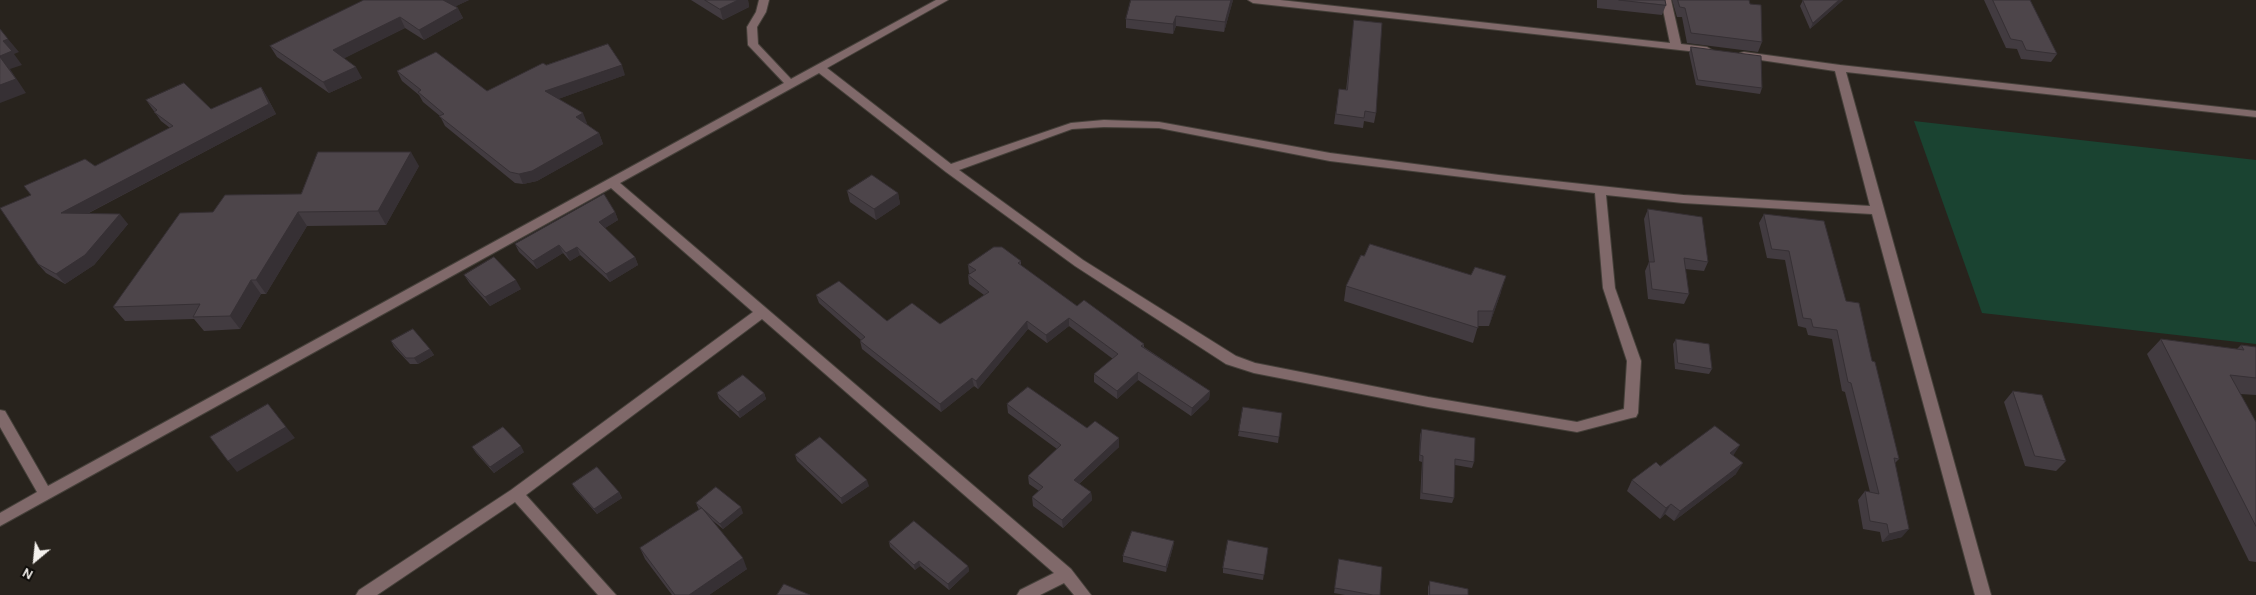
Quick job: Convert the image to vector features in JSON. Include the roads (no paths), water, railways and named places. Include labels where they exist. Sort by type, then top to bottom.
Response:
[{"type":"street","points":[[764,0],[752,28],[753,45],[790,84]]},
{"type":"street","points":[[0,520],[943,0]]},
{"type":"street","points":[[1253,0],[1714,51]]},
{"type":"street","points":[[1666,0],[1676,46]]},
{"type":"street","points":[[1734,54],[1840,68],[2256,114]]},
{"type":"street","points":[[820,68],[950,169],[1079,263],[1231,360],[1254,368],[1428,402],[1577,427],[1631,413],[1634,361],[1609,288],[1600,190]]},
{"type":"street","points":[[1840,68],[1983,595]]},
{"type":"street","points":[[950,169],[1071,126],[1092,123],[1159,125],[1330,157],[1600,190],[1682,199],[1877,210]]},
{"type":"street","points":[[611,182],[1066,574],[1083,595]]},
{"type":"street","points":[[364,595],[516,494],[762,312]]},
{"type":"street","points":[[0,415],[46,495]]},
{"type":"street","points":[[516,494],[608,595]]},
{"type":"street","points":[[1025,595],[1066,574]]}]
